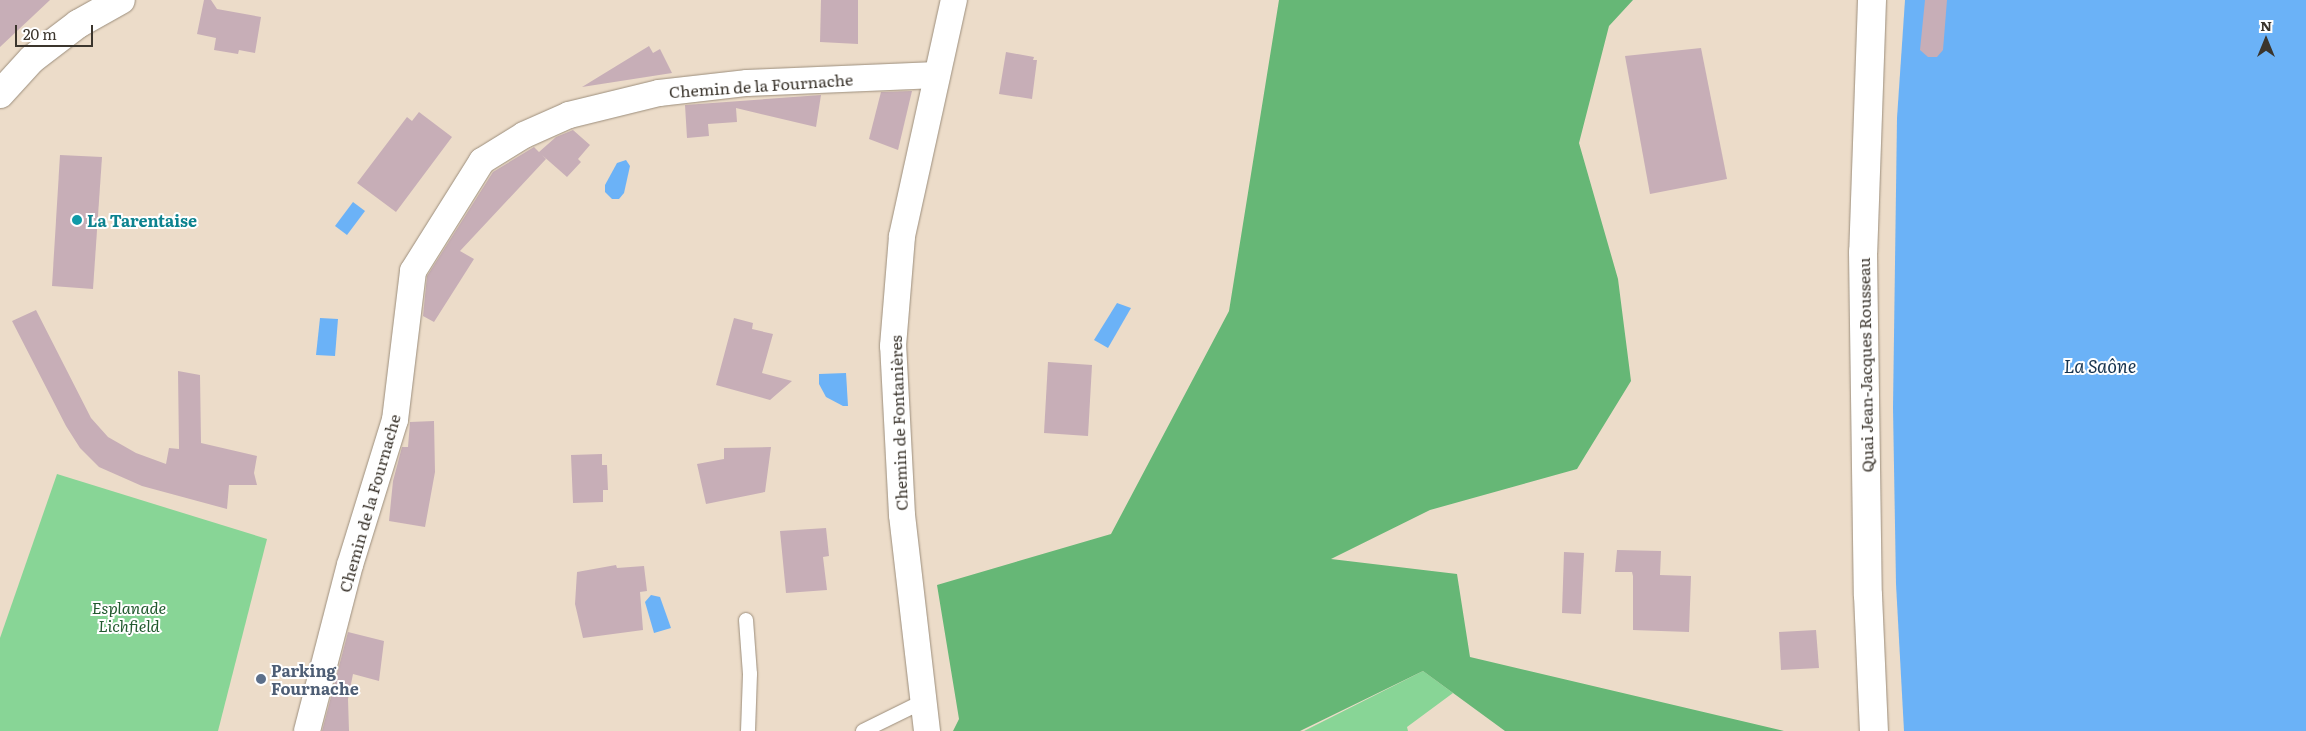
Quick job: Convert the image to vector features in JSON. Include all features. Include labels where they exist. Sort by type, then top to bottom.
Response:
[{"type":"street","points":[[0,94],[32,59],[78,24],[121,0]]},
{"type":"street","name":"Chemin de Fontanières","points":[[927,731],[922,702],[902,515],[893,346],[902,236],[954,0]]},
{"type":"street","name":"Quai Jean-Jacques Rousseau","points":[[1872,0],[1863,252],[1868,595],[1874,731]]},
{"type":"street","name":"Chemin de la Fournache","points":[[307,731],[350,565],[395,420],[413,271],[482,161],[524,135],[569,115],[659,93],[747,83],[937,75]]},
{"type":"lane","points":[[746,620],[750,674],[748,731]]},
{"type":"lane","points":[[863,731],[922,702]]},
{"type":"green space","points":[[1279,0],[1633,0],[1609,26],[1579,143],[1618,279],[1631,381],[1577,469],[1430,510],[1331,559],[1457,574],[1470,657],[1784,731],[1505,731],[1423,671],[1300,731],[953,731],[959,719],[937,585],[1111,534],[1229,311]]},
{"type":"green space","name":"Esplanade Lichfield","points":[[57,474],[267,539],[218,731],[0,731],[0,638]]},
{"type":"green space","points":[[1423,671],[1453,693],[1407,727],[1408,731],[1304,731]]},
{"type":"water","name":"La Saône","points":[[1905,0],[2306,0],[2306,731],[1904,731],[1896,584],[1893,408],[1897,118]]},
{"type":"water","points":[[626,160],[630,166],[624,193],[619,199],[612,199],[605,192],[605,185],[617,163]]},
{"type":"water","points":[[353,202],[365,211],[347,235],[335,226]]},
{"type":"water","points":[[1117,303],[1131,308],[1108,348],[1094,340]]},
{"type":"water","points":[[320,318],[338,319],[335,356],[316,355]]},
{"type":"water","points":[[846,373],[848,406],[843,406],[826,397],[819,384],[819,374]]},
{"type":"water","points":[[651,595],[660,597],[671,628],[654,633],[645,602]]},
{"type":"building","points":[[0,0],[50,0],[0,47]]},
{"type":"building","points":[[204,0],[211,0],[217,9],[261,17],[255,53],[239,50],[238,54],[214,50],[216,38],[197,34]]},
{"type":"building","points":[[821,0],[858,0],[858,44],[820,42]]},
{"type":"building","points":[[1925,0],[1947,0],[1943,50],[1937,57],[1928,57],[1920,50]]},
{"type":"building","points":[[649,46],[653,53],[660,49],[672,73],[582,87]]},
{"type":"building","points":[[1701,48],[1727,179],[1650,194],[1625,56]]},
{"type":"building","points":[[1006,52],[1034,57],[1033,60],[1037,60],[1032,99],[999,94]]},
{"type":"building","points":[[912,91],[898,150],[869,139],[881,92]]},
{"type":"building","points":[[821,95],[816,127],[736,108],[737,122],[708,124],[709,136],[687,138],[685,105]]},
{"type":"building","points":[[419,112],[452,137],[396,212],[357,183],[407,117],[412,121]]},
{"type":"building","points":[[573,130],[590,145],[578,159],[581,162],[567,177],[542,155],[546,159],[460,251],[474,259],[434,322],[423,316],[427,276],[493,172],[534,147],[539,152],[556,137]]},
{"type":"building","name":"La Tarentaise","points":[[60,155],[102,157],[93,289],[52,286]]},
{"type":"building","points":[[36,310],[91,418],[108,437],[136,453],[166,464],[169,448],[179,449],[178,371],[200,375],[201,443],[257,456],[254,473],[257,485],[229,485],[227,509],[142,486],[99,467],[80,448],[66,426],[12,321]]},
{"type":"building","points":[[734,318],[753,323],[752,329],[773,334],[762,373],[792,381],[770,400],[716,385]]},
{"type":"building","points":[[1048,362],[1092,365],[1088,436],[1044,433]]},
{"type":"building","points":[[434,421],[435,472],[425,527],[389,521],[393,481],[402,447],[408,447],[410,422]]},
{"type":"building","points":[[771,447],[765,492],[706,504],[697,464],[724,459],[724,448]]},
{"type":"building","points":[[602,454],[602,465],[607,465],[608,490],[603,490],[603,502],[573,503],[571,455]]},
{"type":"building","points":[[826,528],[829,556],[823,557],[827,590],[786,593],[780,531]]},
{"type":"building","points":[[1617,550],[1661,551],[1660,575],[1691,576],[1689,632],[1633,630],[1633,576],[1632,572],[1615,572]]},
{"type":"building","points":[[1564,552],[1584,553],[1581,614],[1562,613]]},
{"type":"building","points":[[616,565],[617,568],[644,566],[647,591],[640,592],[643,630],[583,638],[575,604],[577,572]]},
{"type":"building","points":[[1816,630],[1819,668],[1781,670],[1779,632]]},
{"type":"building","points":[[348,632],[384,641],[379,681],[353,674],[348,699],[349,731],[322,731]]},
{"type":"place","name":"La Tarentaise","points":[[77,220]]},
{"type":"place","name":"Parking Fournache","points":[[261,679]]}]
